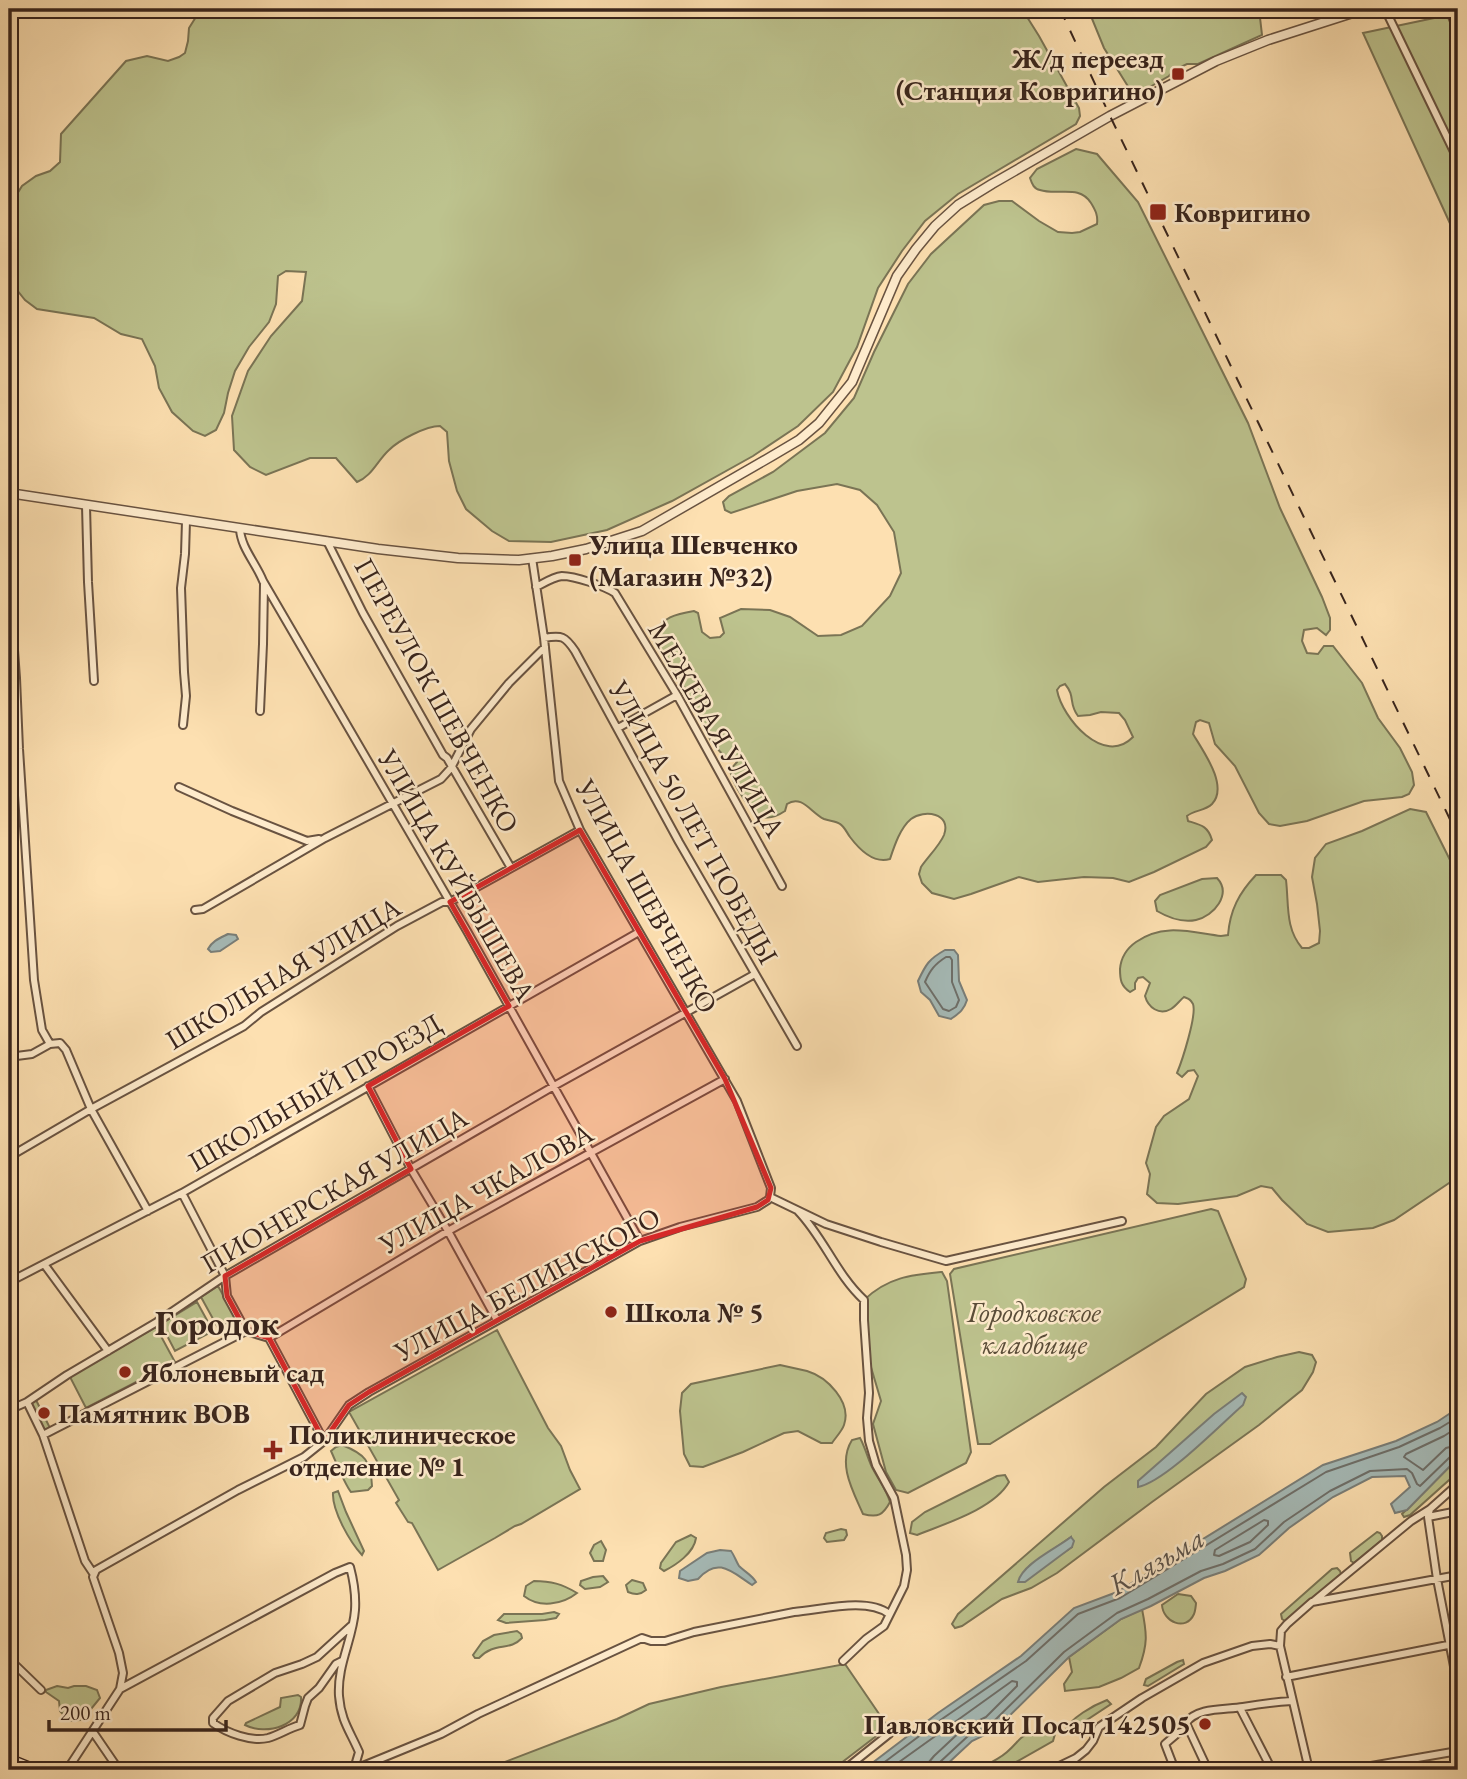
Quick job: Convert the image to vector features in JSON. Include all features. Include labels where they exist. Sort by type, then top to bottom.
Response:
[{"type":"main road","points":[[9,1759],[36,1770]]},
{"type":"street","points":[[9,494],[458,558],[519,560],[552,556],[586,549],[642,531],[772,456],[819,423],[852,382],[897,276],[935,226],[958,205],[1110,116],[1185,76],[1268,40],[1365,9]]},
{"type":"street","points":[[1385,9],[1458,160]]},
{"type":"street","points":[[1449,9],[1458,30]]},
{"type":"street","points":[[86,506],[94,681]]},
{"type":"street","points":[[184,725],[187,696],[181,588],[186,521]]},
{"type":"street","name":"УЛИЦА КУЙБЫШЕВА","points":[[240,529],[246,550],[450,902],[640,1241]]},
{"type":"street","name":"ПЕРЕУЛОК ШЕВЧЕНКО","points":[[327,541],[363,613],[511,868]]},
{"type":"street","name":"УЛИЦА ШЕВЧЕНКО","points":[[532,558],[544,638],[559,781],[580,830],[737,1101],[771,1188],[770,1197]]},
{"type":"street","name":"МЕЖЕВАЯ УЛИЦА","points":[[536,587],[562,576],[606,587],[615,593],[677,695],[782,886]]},
{"type":"street","points":[[260,711],[264,580]]},
{"type":"street","points":[[9,581],[34,981],[42,1030],[50,1044]]},
{"type":"street","name":"УЛИЦА 50 ЛЕТ ПОБЕДЫ","points":[[544,638],[562,637],[570,644],[797,1046]]},
{"type":"street","points":[[195,910],[203,909],[325,838],[441,779],[451,768],[471,729],[509,683],[545,647]]},
{"type":"street","points":[[618,728],[677,695]]},
{"type":"street","points":[[179,787],[307,841],[325,838]]},
{"type":"street","name":"ШКОЛЬНАЯ УЛИЦА","points":[[9,1157],[243,1026],[397,926],[442,902],[450,902],[580,830]]},
{"type":"street","name":"ШКОЛЬНЫЙ ПРОЕЗД","points":[[9,1282],[182,1193],[639,932]]},
{"type":"street","name":"ПИОНЕРСКАЯ УЛИЦА","points":[[9,1410],[27,1402],[67,1374],[157,1322],[225,1276],[554,1086],[755,974]]},
{"type":"street","points":[[9,1057],[32,1054],[50,1044],[60,1043],[66,1050],[91,1109],[148,1211]]},
{"type":"street","name":"УЛИЦА ЧКАЛОВА","points":[[269,1338],[448,1231],[725,1079]]},
{"type":"street","points":[[368,1086],[411,1169],[497,1320]]},
{"type":"street","points":[[182,1193],[225,1276],[227,1296],[246,1331]]},
{"type":"street","points":[[770,1197],[826,1224],[946,1261],[1122,1221]]},
{"type":"street","name":"УЛИЦА БЕЛИНСКОГО","points":[[94,1572],[238,1490],[304,1457],[324,1441],[349,1405],[497,1320],[640,1241],[680,1227],[757,1207],[770,1197]]},
{"type":"street","points":[[798,1212],[848,1283],[864,1300],[869,1441],[876,1465],[894,1498],[906,1555],[905,1586],[884,1626],[843,1661]]},
{"type":"street","points":[[44,1264],[108,1351]]},
{"type":"street","points":[[43,1435],[246,1331],[269,1338],[324,1441]]},
{"type":"street","points":[[27,1402],[43,1435],[85,1561],[94,1572],[123,1673],[120,1689],[66,1770]]},
{"type":"street","points":[[1309,1770],[1286,1677],[1280,1646],[1281,1631],[1312,1602],[1410,1521],[1430,1509],[1458,1483]]},
{"type":"street","points":[[1430,1509],[1428,1517],[1437,1579],[1458,1687]]},
{"type":"street","points":[[1428,1517],[1458,1511]]},
{"type":"street","points":[[120,1689],[350,1567],[356,1586],[355,1613],[342,1661],[339,1693],[341,1715],[359,1752],[354,1770]]},
{"type":"street","points":[[1312,1602],[1458,1575]]},
{"type":"street","points":[[354,1770],[442,1734],[478,1713],[642,1638],[665,1641],[694,1632],[843,1605],[877,1608],[889,1614]]},
{"type":"street","points":[[342,1661],[336,1664],[319,1688],[308,1698],[300,1725],[265,1738],[250,1738],[213,1723],[213,1718],[228,1701],[275,1673],[317,1657],[352,1624]]},
{"type":"street","points":[[1286,1677],[1458,1643]]},
{"type":"street","points":[[1051,1770],[1087,1750],[1100,1727],[1142,1698],[1203,1663],[1252,1646],[1280,1646]]},
{"type":"street","points":[[9,1659],[41,1690]]},
{"type":"street","points":[[1208,1770],[1186,1723],[1188,1720],[1212,1710],[1292,1701]]},
{"type":"street","points":[[1240,1708],[1272,1770]]},
{"type":"street","points":[[844,1770],[882,1740],[894,1726]]},
{"type":"street","points":[[1175,1770],[1165,1744],[1178,1733],[1189,1730]]},
{"type":"street","points":[[93,1732],[119,1770]]},
{"type":"street","points":[[1348,1770],[1458,1751]]},
{"type":"highlighted area","points":[[580,830],[725,1079],[771,1188],[768,1200],[757,1207],[640,1241],[369,1392],[349,1405],[324,1441],[269,1338],[246,1331],[227,1296],[225,1276],[411,1169],[368,1086],[509,1006],[450,902]]},
{"type":"green space","points":[[201,9],[1022,9],[1079,108],[1080,116],[1076,124],[958,194],[925,221],[878,288],[857,347],[833,392],[798,426],[753,456],[672,501],[607,530],[551,542],[509,541],[492,531],[466,509],[457,491],[449,461],[447,432],[440,426],[420,431],[393,446],[367,476],[357,482],[336,458],[310,458],[266,475],[250,467],[234,450],[232,416],[248,371],[271,336],[302,301],[306,272],[286,271],[278,276],[276,304],[269,322],[249,347],[235,371],[224,413],[216,430],[205,436],[193,431],[172,412],[159,388],[155,366],[142,339],[121,334],[94,318],[37,309],[25,300],[9,280],[9,207],[22,186],[36,176],[50,171],[60,162],[61,134],[126,61],[147,56],[168,61],[185,53],[189,28]]},
{"type":"green space","points":[[1088,9],[1259,9],[1262,35],[1198,64],[1187,64],[1174,70],[1169,76],[1134,96],[1104,48]]},
{"type":"green space","points":[[1458,13],[1458,241],[1363,33]]},
{"type":"green space","points":[[9,120],[18,138],[9,172]]},
{"type":"green space","points":[[1076,149],[1097,154],[1138,202],[1248,423],[1280,508],[1330,618],[1330,630],[1326,635],[1317,628],[1304,630],[1302,641],[1307,653],[1318,654],[1324,646],[1333,646],[1362,683],[1378,718],[1400,748],[1412,772],[1414,785],[1409,794],[1402,797],[1364,801],[1307,821],[1280,826],[1269,824],[1259,813],[1235,766],[1215,744],[1209,723],[1200,720],[1196,722],[1193,734],[1213,769],[1218,788],[1212,804],[1187,816],[1188,821],[1200,825],[1208,832],[1212,840],[1206,847],[1129,882],[1113,878],[1084,877],[1038,882],[1019,877],[954,899],[932,893],[922,883],[919,874],[944,835],[944,822],[935,815],[923,814],[911,819],[901,832],[890,859],[884,860],[862,851],[837,822],[824,819],[797,801],[787,804],[785,811],[777,815],[758,815],[738,790],[730,770],[737,762],[735,758],[725,757],[712,743],[685,688],[677,680],[653,635],[670,617],[694,611],[698,613],[702,632],[710,638],[720,637],[724,633],[720,618],[741,609],[770,610],[790,617],[818,636],[841,635],[862,626],[890,596],[901,573],[894,532],[877,505],[860,490],[837,484],[797,491],[731,513],[725,510],[723,502],[773,472],[825,433],[854,398],[908,284],[931,254],[984,205],[1012,201],[1058,232],[1080,232],[1097,224],[1093,206],[1086,197],[1074,192],[1047,192],[1035,187],[1030,178],[1037,169]],"holes":[[[1065,684],[1078,716],[1101,712],[1119,713],[1133,737],[1122,745],[1110,746],[1098,743],[1086,735],[1067,713],[1057,690]]]},
{"type":"green space","points":[[1410,809],[1426,812],[1458,876],[1458,1177],[1394,1220],[1373,1228],[1328,1232],[1307,1224],[1272,1188],[1261,1186],[1237,1196],[1178,1204],[1157,1203],[1147,1194],[1150,1174],[1146,1163],[1156,1127],[1164,1116],[1189,1099],[1198,1076],[1194,1070],[1188,1071],[1182,1077],[1177,1073],[1194,1010],[1193,1004],[1184,997],[1173,1008],[1158,1011],[1149,1004],[1145,996],[1150,983],[1143,977],[1138,978],[1135,989],[1130,992],[1123,985],[1120,976],[1121,965],[1129,947],[1156,932],[1177,930],[1228,935],[1236,902],[1256,875],[1281,875],[1286,880],[1293,932],[1302,948],[1309,948],[1319,943],[1320,931],[1312,877],[1315,858],[1326,844]]},
{"type":"green space","points":[[1217,878],[1223,891],[1222,897],[1215,909],[1203,918],[1181,920],[1157,911],[1155,901],[1160,895],[1202,879]]},
{"type":"green space","name":"Городковское кладбище","points":[[1211,1209],[1218,1211],[1246,1279],[1244,1287],[990,1444],[978,1444],[950,1274],[954,1269]]},
{"type":"green space","points":[[942,1272],[947,1281],[971,1452],[966,1463],[908,1493],[896,1490],[886,1472],[873,1424],[881,1401],[865,1347],[864,1300],[891,1282],[910,1276]]},
{"type":"green space","points":[[218,1286],[236,1318],[218,1328],[201,1297]]},
{"type":"green space","points":[[197,1302],[213,1331],[175,1351],[161,1324]]},
{"type":"green space","points":[[156,1327],[175,1362],[86,1408],[70,1377]]},
{"type":"green space","points":[[497,1330],[548,1428],[561,1446],[580,1489],[438,1570],[412,1523],[408,1522],[396,1503],[399,1500],[349,1412]]},
{"type":"green space","points":[[1299,1352],[1312,1355],[1316,1362],[1302,1390],[1259,1425],[1057,1573],[1031,1588],[1002,1599],[955,1628],[952,1624],[958,1614],[1104,1487],[1156,1447],[1206,1394],[1245,1367]],"holes":[[[1071,1537],[1072,1547],[1051,1561],[1029,1566]]]},
{"type":"green space","points":[[780,1365],[815,1374],[830,1385],[841,1399],[846,1416],[843,1427],[832,1443],[821,1443],[798,1431],[784,1433],[703,1467],[690,1466],[684,1454],[680,1411],[682,1393],[691,1384]]},
{"type":"green space","points":[[36,1400],[50,1428],[44,1431],[31,1403]]},
{"type":"green space","points":[[860,1438],[890,1502],[882,1513],[873,1516],[863,1514],[846,1468],[852,1440]]},
{"type":"green space","points":[[342,1445],[361,1455],[368,1464],[372,1486],[368,1490],[351,1492],[343,1479],[331,1451]]},
{"type":"green space","points":[[1458,1458],[1458,1472],[1410,1515],[1404,1517],[1402,1514]]},
{"type":"green space","points":[[1005,1475],[1009,1482],[1002,1492],[980,1508],[917,1535],[910,1533],[912,1522],[925,1512],[997,1476]]},
{"type":"green space","points":[[338,1491],[364,1551],[362,1555],[339,1517],[333,1500],[333,1493]]},
{"type":"green space","points":[[846,1530],[844,1540],[827,1542],[824,1538],[826,1533]]},
{"type":"green space","points":[[1377,1532],[1382,1536],[1382,1540],[1354,1563],[1351,1561],[1350,1553]]},
{"type":"green space","points":[[691,1535],[696,1538],[688,1553],[664,1571],[660,1568],[676,1542]]},
{"type":"green space","points":[[601,1541],[606,1550],[603,1561],[594,1561],[590,1553],[594,1545]]},
{"type":"green space","points":[[1337,1568],[1341,1574],[1285,1621],[1282,1619],[1281,1614],[1332,1569]]},
{"type":"green space","points":[[603,1576],[608,1582],[600,1587],[585,1589],[580,1585],[581,1581]]},
{"type":"green space","points":[[632,1580],[643,1583],[646,1590],[637,1594],[628,1592],[626,1585]]},
{"type":"green space","points":[[534,1581],[556,1584],[577,1593],[551,1604],[536,1602],[524,1596],[526,1586]]},
{"type":"green space","points":[[1178,1594],[1191,1596],[1196,1603],[1190,1619],[1181,1624],[1166,1616],[1162,1605]]},
{"type":"green space","points":[[1142,1609],[1146,1639],[1139,1668],[1099,1687],[1065,1691],[1064,1684],[1072,1672],[1069,1657],[1121,1619]]},
{"type":"green space","points":[[504,1614],[559,1614],[556,1618],[545,1620],[506,1623],[498,1620]]},
{"type":"green space","points":[[517,1631],[522,1638],[512,1645],[491,1650],[479,1658],[473,1655],[483,1641],[494,1635]]},
{"type":"green space","points":[[1183,1660],[1184,1664],[1148,1686],[1144,1685],[1146,1679]]},
{"type":"green space","points":[[845,1664],[888,1727],[832,1770],[484,1770],[649,1704],[721,1687]]},
{"type":"green space","points":[[57,1686],[86,1686],[97,1690],[100,1698],[88,1717],[69,1721],[60,1711],[59,1701],[46,1692]]},
{"type":"green space","points":[[298,1695],[301,1697],[300,1707],[290,1722],[272,1729],[245,1725],[280,1707],[281,1698]]},
{"type":"green space","points":[[1107,1700],[1111,1704],[1070,1731],[1065,1731],[1077,1717]]},
{"type":"green space","points":[[1040,1731],[1055,1734],[1053,1741],[1002,1770],[976,1770],[1003,1755],[1024,1736]]},
{"type":"water","points":[[228,934],[236,935],[238,939],[220,951],[211,952],[208,949],[214,942]]},
{"type":"water","points":[[945,950],[954,950],[958,955],[959,981],[967,1000],[963,1009],[951,1019],[939,1016],[930,1000],[921,992],[918,981],[928,962]]},
{"type":"water","points":[[1242,1393],[1246,1397],[1243,1405],[1207,1438],[1163,1475],[1138,1487],[1138,1481]]},
{"type":"water","points":[[1458,1408],[1458,1458],[1407,1510],[1395,1513],[1391,1504],[1410,1487],[1405,1476],[1372,1477],[1333,1497],[1289,1528],[1259,1555],[1204,1578],[1121,1619],[1069,1657],[995,1730],[972,1741],[943,1770],[863,1770],[938,1713],[1021,1656],[1074,1608],[1117,1592],[1323,1465],[1396,1441],[1437,1422]]},
{"type":"water","points":[[1071,1537],[1074,1541],[1072,1547],[1025,1582],[1018,1582],[1033,1563]]},
{"type":"water","points":[[731,1551],[739,1566],[756,1582],[752,1585],[731,1571],[719,1567],[705,1572],[698,1579],[688,1581],[679,1578],[680,1571],[707,1553]]},
{"type":"railway","points":[[1060,9],[1458,836]]},
{"type":"place","name":"Ж/д переезд (Станция Ковригино)","points":[[1178,74]]},
{"type":"place","name":"Ковригино","points":[[1158,212]]},
{"type":"place","name":"Улица Шевченко (Магазин №32)","points":[[575,560]]},
{"type":"place","name":"Школа № 5","points":[[611,1312]]},
{"type":"place","name":"Яблоневый сад","points":[[125,1372]]},
{"type":"place","name":"Памятник ВОВ","points":[[44,1413]]},
{"type":"place","name":"Поликлиническое отделение № 1","points":[[273,1450]]},
{"type":"place","name":"Павловский Посад 142505","points":[[1205,1724]]},
{"type":"district","name":"Городок","points":[[217,1322]]},
{"type":"water label","name":"Клязьма","points":[[1156,1561]]}]
